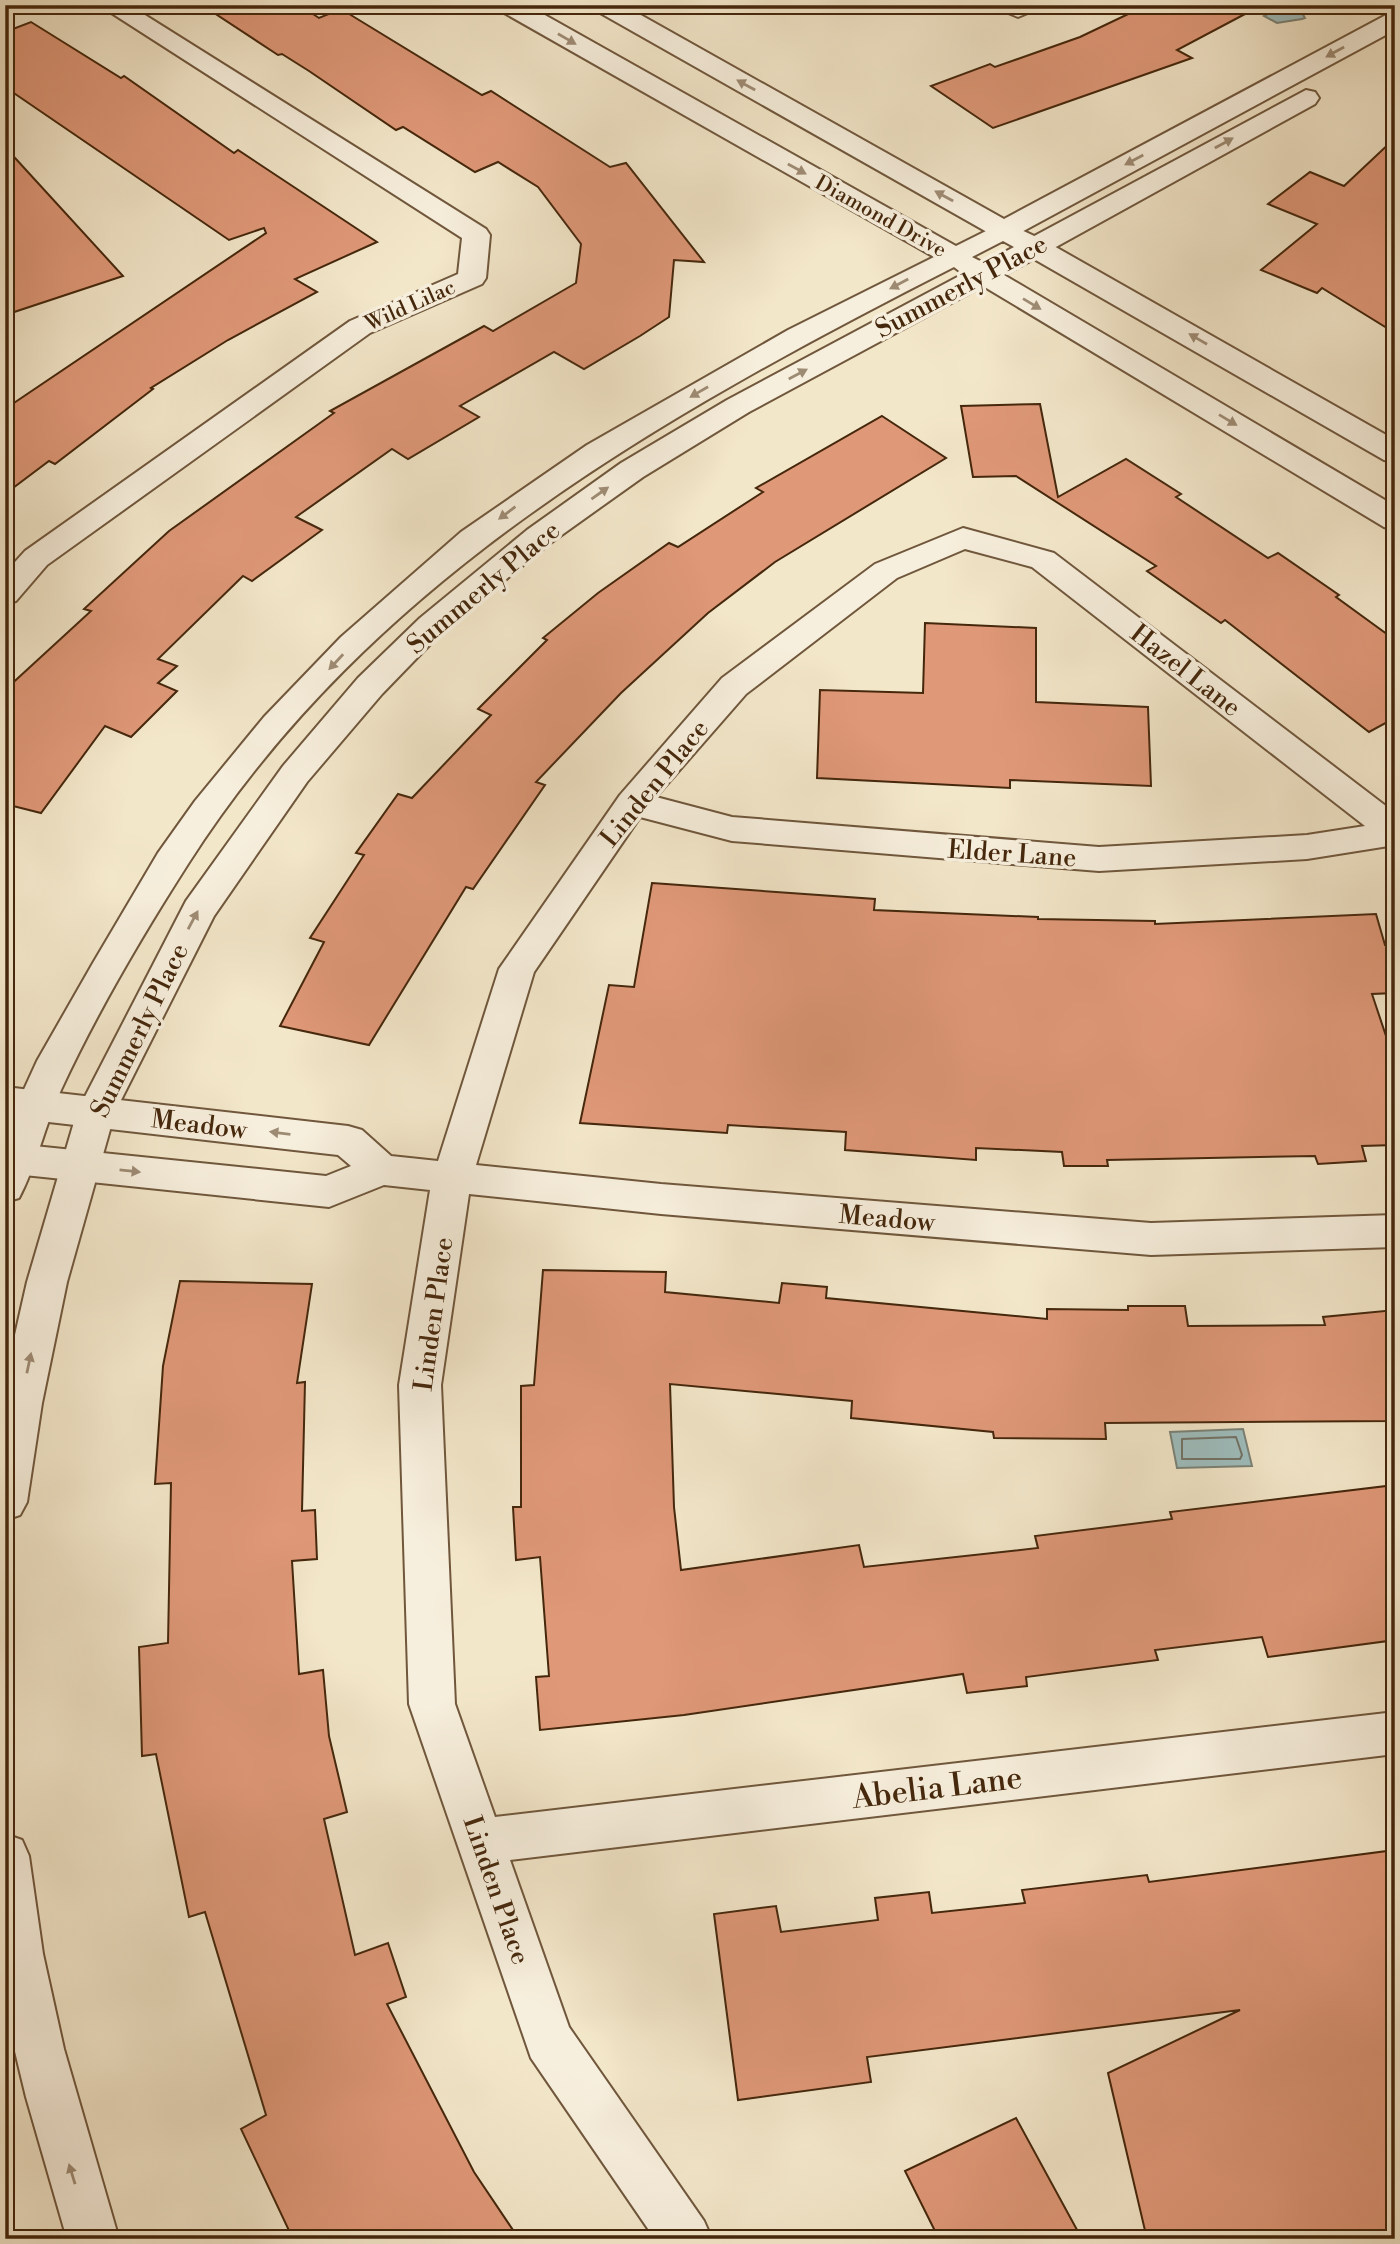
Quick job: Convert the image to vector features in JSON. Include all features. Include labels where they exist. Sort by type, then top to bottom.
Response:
[{"type":"street","name":"Wild Lilac","points":[[5,594],[36,558],[360,327],[472,278],[476,235],[111,5]]},
{"type":"street","name":"Diamond Drive","points":[[508,5],[953,256],[1395,520]]},
{"type":"street","name":"Diamond Drive","points":[[604,5],[1395,453]]},
{"type":"street","points":[[1010,5],[1018,9],[1026,5]]},
{"type":"street","name":"Summerly Place","points":[[8,1168],[20,1103],[94,991],[179,850],[249,756],[353,644],[468,541],[608,445],[774,349],[1004,230],[1395,20]]},
{"type":"street","name":"Summerly Place","points":[[5,1502],[20,1403],[47,1282],[96,1112],[199,909],[295,774],[370,686],[430,625],[538,537],[632,470],[738,407],[1327,87]]},
{"type":"street","name":"Linden Place","points":[[686,2239],[550,2041],[432,1704],[420,1385],[452,1178],[517,969],[632,803],[734,686],[886,571],[963,538]]},
{"type":"street","name":"Hazel Lane","points":[[963,538],[1043,560],[1395,832]]},
{"type":"street","name":"Elder Lane","points":[[632,803],[732,829],[1099,859],[1307,847],[1395,832]]},
{"type":"street","name":"Meadow","points":[[20,1103],[348,1141],[381,1170]]},
{"type":"street","name":"Meadow","points":[[8,1168],[80,1166],[329,1192],[381,1170],[662,1199],[1152,1239],[1395,1231]]},
{"type":"street","name":"Abelia Lane","points":[[480,1841],[1395,1733]]},
{"type":"street","points":[[5,1856],[11,1919],[26,2000],[54,2113],[93,2239]]},
{"type":"water","points":[[1284,5],[1308,5],[1302,13],[1305,18],[1277,23],[1264,16]]},
{"type":"water","points":[[1243,1429],[1252,1466],[1177,1468],[1170,1432]]},
{"type":"building","points":[[202,5],[299,5],[319,18],[341,9],[482,95],[491,91],[610,167],[626,163],[704,262],[674,260],[669,317],[640,336],[584,369],[554,352],[460,406],[479,417],[408,459],[392,449],[296,517],[322,530],[252,581],[243,576],[158,659],[177,666],[158,683],[177,691],[131,737],[105,726],[41,813],[5,804],[5,690],[91,611],[84,609],[169,531],[334,413],[330,411],[484,326],[493,331],[576,283],[581,244],[538,187],[498,162],[475,172],[403,127],[396,130],[309,71],[282,54],[278,55]]},
{"type":"building","points":[[1147,5],[1262,5],[1177,50],[1192,58],[993,128],[931,86],[990,64],[995,67],[1080,37]]},
{"type":"building","points":[[31,22],[121,78],[124,76],[234,153],[238,150],[377,242],[295,279],[317,292],[228,340],[151,388],[153,389],[55,464],[49,461],[5,494],[5,409],[266,233],[264,228],[229,240],[5,87],[5,32]]},
{"type":"building","points":[[1395,138],[1395,333],[1322,288],[1317,293],[1261,270],[1317,224],[1268,204],[1310,172],[1344,186]]},
{"type":"building","points":[[5,147],[123,276],[5,315]]},
{"type":"building","points":[[1040,404],[1058,497],[1126,459],[1181,494],[1176,497],[1268,558],[1278,553],[1339,595],[1336,597],[1395,640],[1395,718],[1369,732],[1225,620],[1221,623],[1147,571],[1156,566],[1016,476],[973,477],[961,406]]},
{"type":"building","points":[[882,416],[946,458],[775,562],[708,613],[621,693],[536,782],[545,785],[473,889],[466,887],[369,1045],[280,1026],[324,942],[310,938],[364,855],[356,853],[398,794],[412,798],[491,715],[478,709],[547,640],[543,638],[598,593],[669,543],[678,547],[763,492],[756,488]]},
{"type":"building","points":[[925,623],[1036,628],[1036,702],[1148,707],[1151,786],[1010,780],[1010,788],[817,778],[820,690],[923,693]]},
{"type":"building","points":[[652,883],[875,899],[874,910],[1038,919],[1155,921],[1155,924],[1376,914],[1385,945],[1395,945],[1395,993],[1372,994],[1395,1063],[1395,1145],[1362,1146],[1366,1161],[1318,1164],[1315,1156],[1107,1160],[1108,1166],[1064,1166],[1062,1152],[976,1148],[976,1160],[845,1150],[846,1132],[728,1125],[727,1133],[580,1123],[609,985],[634,987]]},
{"type":"building","points":[[543,1270],[666,1272],[665,1292],[779,1303],[782,1283],[827,1287],[826,1298],[1047,1319],[1047,1309],[1128,1310],[1128,1306],[1185,1306],[1188,1326],[1325,1325],[1323,1317],[1395,1310],[1395,1421],[1105,1423],[1106,1439],[994,1438],[993,1432],[851,1418],[852,1401],[670,1384],[674,1507],[681,1570],[859,1545],[864,1567],[1038,1548],[1035,1536],[1172,1519],[1170,1512],[1395,1485],[1395,1640],[1268,1657],[1262,1637],[1155,1650],[1158,1660],[1026,1677],[1027,1686],[967,1693],[963,1674],[684,1715],[540,1730],[536,1677],[549,1676],[540,1557],[516,1560],[513,1507],[521,1507],[521,1386],[534,1385]]},
{"type":"building","points":[[180,1281],[312,1284],[297,1383],[305,1382],[302,1511],[315,1510],[317,1559],[292,1561],[299,1674],[323,1670],[329,1736],[347,1812],[324,1819],[355,1955],[388,1943],[406,1997],[387,2004],[474,2172],[519,2239],[293,2239],[241,2129],[266,2115],[205,1912],[189,1917],[156,1754],[142,1756],[139,1647],[168,1643],[171,1483],[155,1484],[163,1366]]},
{"type":"building","points":[[1395,1850],[1395,2239],[1147,2239],[1108,2073],[1240,2010],[867,2057],[871,2082],[738,2100],[714,1914],[776,1906],[781,1932],[878,1920],[875,1898],[929,1892],[932,1913],[1025,1903],[1022,1890],[1147,1875],[1149,1882]]},
{"type":"building","points":[[1016,2118],[1082,2239],[939,2239],[905,2171]]}]
